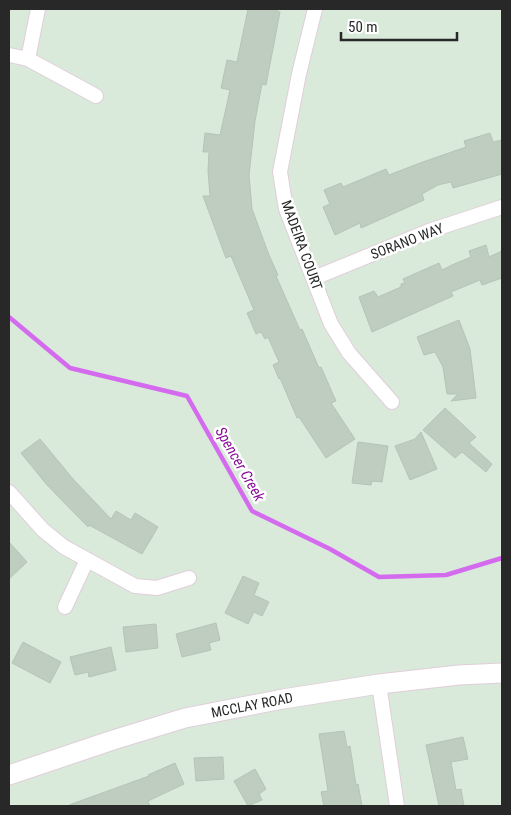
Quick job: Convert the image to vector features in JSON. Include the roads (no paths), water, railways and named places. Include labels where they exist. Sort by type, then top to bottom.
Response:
[{"type":"main road","name":"MCCLAY ROAD","points":[[9,775],[185,718],[282,699],[379,684],[459,675],[502,673]]},
{"type":"street","points":[[28,59],[38,9]]},
{"type":"street","name":"MADEIRA COURT","points":[[315,9],[299,74],[280,172],[286,209],[331,324],[349,353],[392,402]]},
{"type":"street","points":[[9,55],[28,59],[96,96]]},
{"type":"street","name":"SORANO WAY","points":[[314,278],[429,231],[502,207]]},
{"type":"street","points":[[9,492],[44,530],[64,547],[135,586],[157,588],[189,578]]},
{"type":"street","points":[[65,607],[87,560]]},
{"type":"street","points":[[379,684],[397,806]]},
{"type":"waterway","name":"Spencer Creek","points":[[9,317],[70,368],[187,396],[252,511],[330,549],[379,577],[446,575],[502,558]]}]
